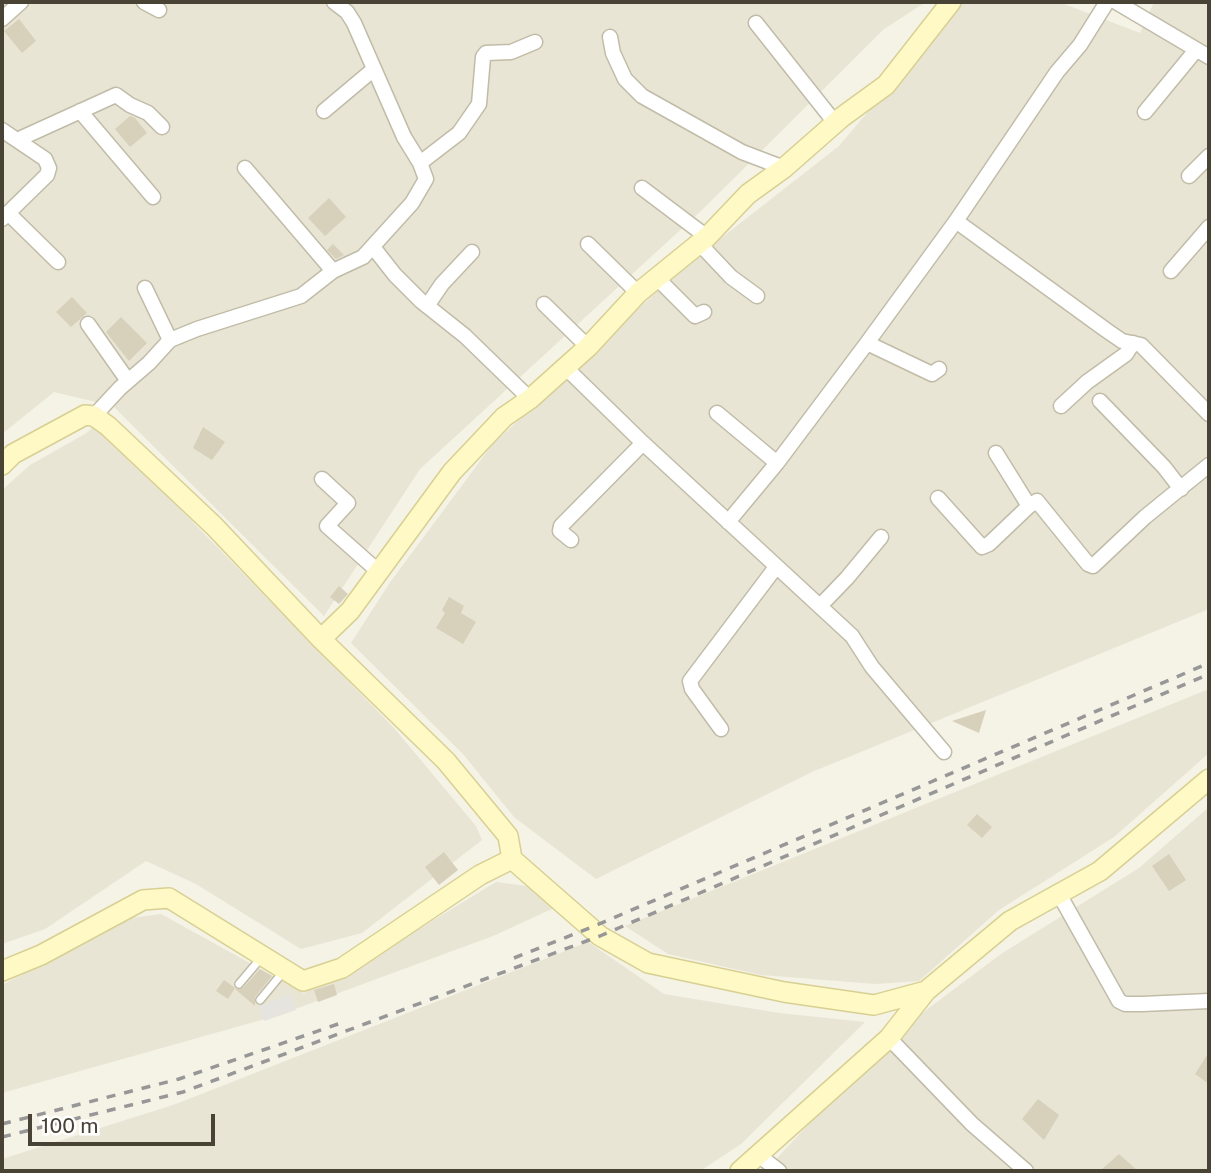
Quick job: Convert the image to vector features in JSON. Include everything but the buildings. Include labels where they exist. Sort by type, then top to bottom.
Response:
[{"type":"main road","points":[[321,639],[349,611],[452,472],[504,417],[530,398],[588,346],[638,293],[703,239],[748,194],[886,85],[943,5]]},
{"type":"main road","points":[[2,465],[13,454],[85,415],[94,416],[108,426],[214,526],[321,639],[446,761],[508,836],[512,859],[600,936],[648,963],[784,992],[874,1005],[926,991]]},
{"type":"main road","points":[[740,1171],[888,1038],[926,991],[1010,921],[1100,871],[1209,779]]},
{"type":"main road","points":[[2,971],[41,955],[142,900],[169,898],[303,981],[342,968],[480,876],[512,859]]},
{"type":"street","points":[[2,19],[21,2]]},
{"type":"street","points":[[144,2],[159,10]]},
{"type":"street","points":[[94,416],[170,340],[301,296],[333,271],[363,257],[412,203],[426,179],[404,137],[354,23],[334,2]]},
{"type":"street","points":[[728,523],[777,463],[956,221],[1058,72],[1080,45],[1107,2]]},
{"type":"street","points":[[1116,2],[1209,57]]},
{"type":"street","points":[[756,23],[836,124]]},
{"type":"street","points":[[610,37],[613,53],[625,79],[642,96],[742,152],[784,168]]},
{"type":"street","points":[[419,163],[459,133],[479,104],[483,57],[486,53],[510,51],[535,42]]},
{"type":"street","points":[[1145,112],[1196,50]]},
{"type":"street","points":[[324,111],[374,69]]},
{"type":"street","points":[[17,140],[117,95],[130,105],[148,113],[162,127]]},
{"type":"street","points":[[80,111],[153,197]]},
{"type":"street","points":[[2,130],[46,159],[50,168],[47,175],[5,216],[58,262]]},
{"type":"street","points":[[1189,176],[1209,156]]},
{"type":"street","points":[[245,168],[333,271]]},
{"type":"street","points":[[642,188],[703,239],[731,277],[757,296]]},
{"type":"street","points":[[956,221],[1122,341],[1141,345],[1209,414]]},
{"type":"street","points":[[1171,271],[1209,227]]},
{"type":"street","points":[[587,244],[638,293]]},
{"type":"street","points":[[373,247],[395,275],[427,306],[465,336],[530,398]]},
{"type":"street","points":[[427,306],[442,284],[472,252]]},
{"type":"street","points":[[657,278],[695,316],[704,312]]},
{"type":"street","points":[[145,288],[170,340]]},
{"type":"street","points":[[544,304],[588,346]]},
{"type":"street","points":[[88,324],[128,381]]},
{"type":"street","points":[[867,343],[932,374],[939,369]]},
{"type":"street","points":[[1061,407],[1087,382],[1126,354],[1133,343]]},
{"type":"street","points":[[565,367],[728,523],[852,636],[872,667],[944,752]]},
{"type":"street","points":[[1100,401],[1164,467],[1181,489]]},
{"type":"street","points":[[717,413],[777,463]]},
{"type":"street","points":[[571,540],[559,531],[561,526],[643,443]]},
{"type":"street","points":[[996,453],[1029,506]]},
{"type":"street","points":[[938,498],[982,547],[989,544],[1037,501],[1088,564],[1093,566],[1145,517],[1209,465]]},
{"type":"street","points":[[322,479],[348,503],[327,526],[379,572]]},
{"type":"street","points":[[820,606],[881,537]]},
{"type":"street","points":[[721,729],[692,689],[690,681],[776,567]]},
{"type":"street","points":[[1059,894],[1119,1001],[1125,1004],[1142,1004],[1209,1000]]},
{"type":"street","points":[[888,1038],[972,1124],[1026,1171]]},
{"type":"street","points":[[757,1154],[779,1171]]},
{"type":"lane","points":[[239,984],[262,956]]},
{"type":"lane","points":[[260,1000],[285,970]]},
{"type":"shaded area","points":[[2,2],[926,2],[884,29],[702,210],[420,469],[324,616],[113,406],[54,392],[2,434]]},
{"type":"shaded area","points":[[961,2],[1059,2],[1140,33],[1154,2],[1209,2],[1209,609],[812,772],[596,879],[514,817],[463,754],[351,643],[391,581],[492,445],[679,271],[839,146]]},
{"type":"shaded area","points":[[97,424],[394,728],[476,826],[482,840],[362,933],[301,949],[196,884],[146,861],[45,929],[2,944],[2,490],[30,465],[85,434]]},
{"type":"shaded area","points":[[1209,689],[1209,753],[1114,837],[999,910],[919,981],[876,984],[761,975],[668,954],[625,926]]},
{"type":"shaded area","points":[[1209,807],[1209,1171],[765,1171],[889,1038],[1001,954],[1139,868]]},
{"type":"shaded area","points":[[496,882],[534,887],[554,908],[493,936],[279,1015],[2,1093],[2,985],[131,918],[161,914],[304,993],[360,965]]},
{"type":"shaded area","points":[[588,942],[664,994],[779,1013],[865,1022],[741,1144],[700,1171],[2,1171],[2,1159],[176,1104]]},
{"type":"shaded area","points":[[290,994],[296,1010],[264,1021],[258,1006]]},
{"type":"railway","points":[[514,958],[1209,663]]},
{"type":"railway","points":[[2,1137],[183,1092],[600,936],[1209,674]]},
{"type":"railway","points":[[2,1124],[179,1079],[344,1022]]}]
